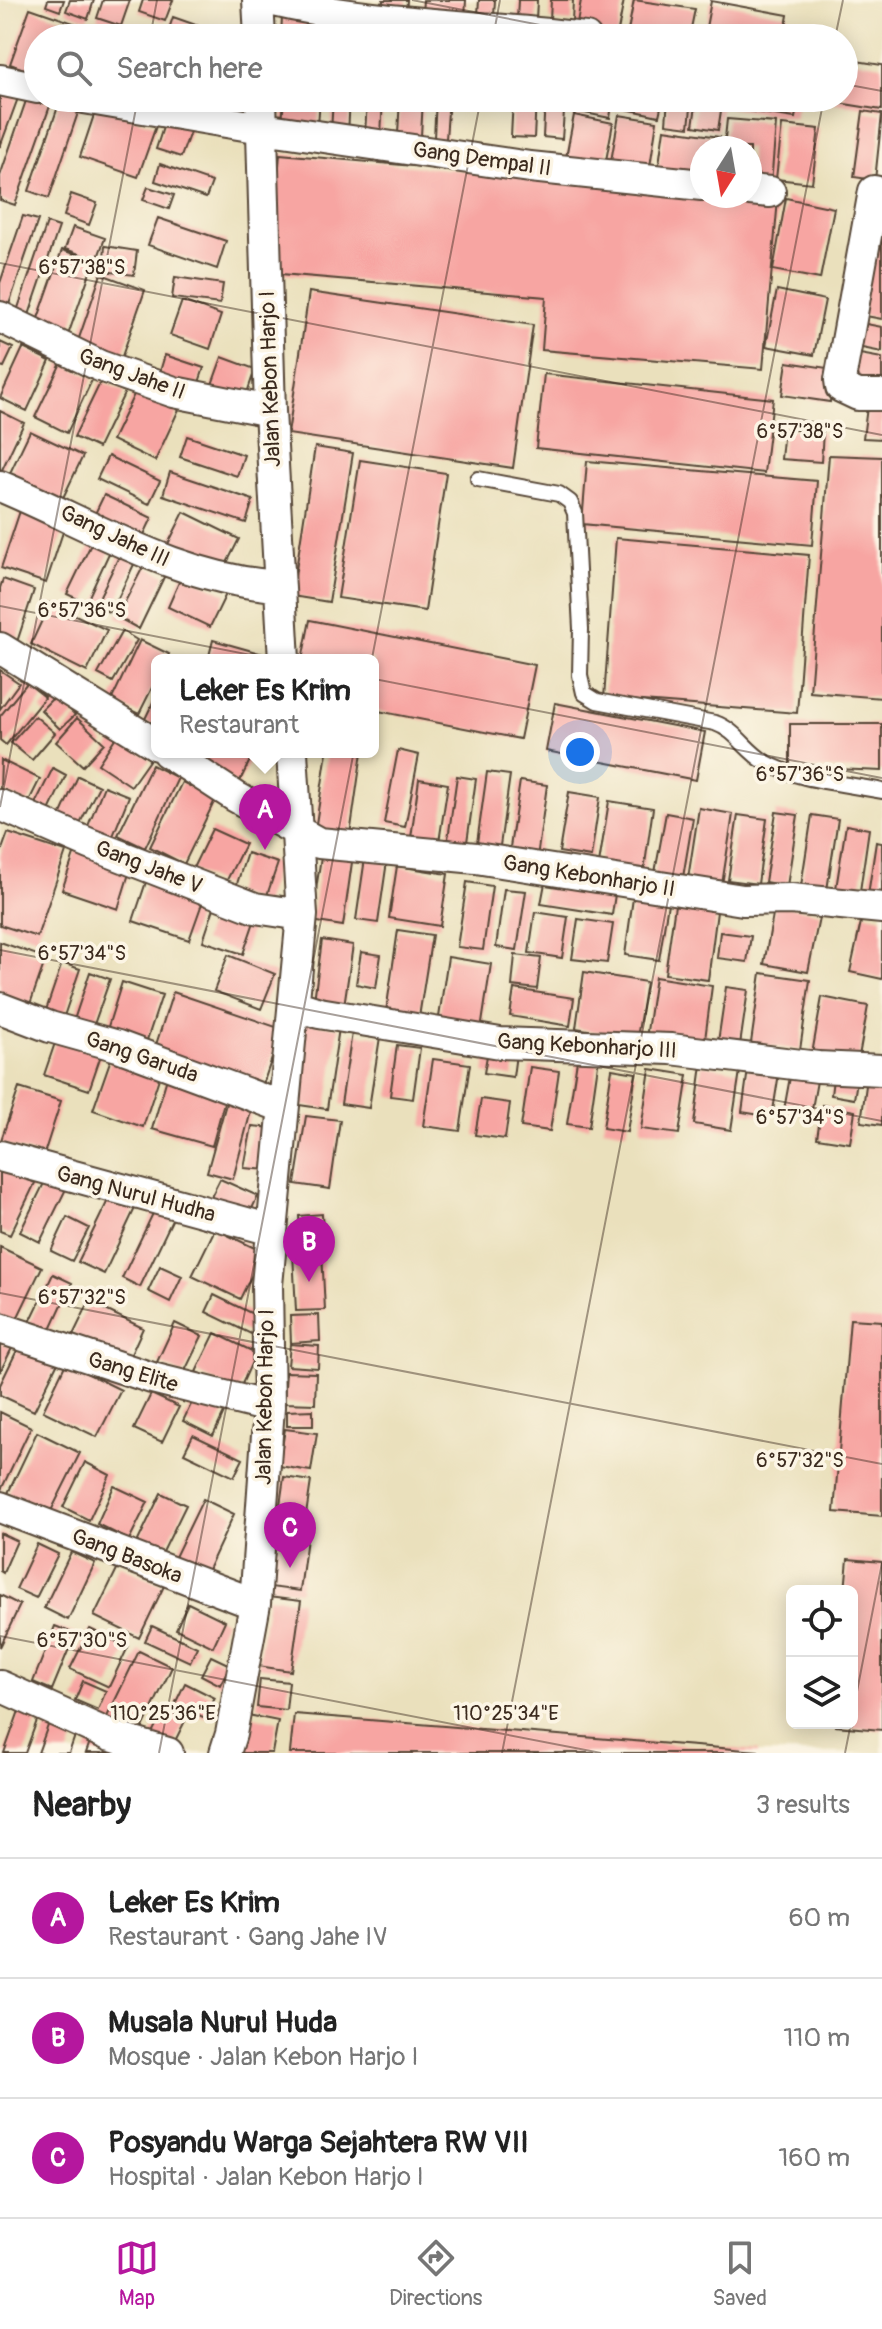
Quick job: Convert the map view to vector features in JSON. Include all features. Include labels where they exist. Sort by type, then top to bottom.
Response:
[{"type":"street","points":[[258,0],[259,24]]},
{"type":"street","points":[[269,0],[373,19],[429,24]]},
{"type":"street","points":[[0,80],[24,85]]},
{"type":"street","name":"Gang Dempal II","points":[[167,112],[530,167],[690,184]]},
{"type":"street","name":"Jalan Kebon Harjo I","points":[[261,112],[270,411],[284,654]]},
{"type":"street","points":[[882,193],[874,191],[840,380],[841,387],[847,392],[882,395]]},
{"type":"street","name":"Gang Jahe II","points":[[0,317],[100,366],[159,387],[270,411]]},
{"type":"street","name":"Gang Jahe III","points":[[0,486],[167,563],[251,585],[279,586]]},
{"type":"street","points":[[0,648],[151,741]]},
{"type":"street","name":"Gang Kebonharjo II","points":[[176,758],[236,797],[319,843],[476,858],[743,900],[791,899],[882,908]]},
{"type":"street","name":"Jalan Kebon Harjo I","points":[[225,1753],[255,1604],[269,1407],[267,1285],[302,915],[292,758]]},
{"type":"street","name":"Gang Jahe V","points":[[0,805],[90,844],[255,908],[302,915]]},
{"type":"street","name":"Gang Kebonharjo III","points":[[294,1005],[319,1013],[500,1043],[671,1049],[818,1067],[882,1070]]},
{"type":"street","name":"Gang Garuda","points":[[0,1008],[50,1027],[118,1046],[283,1107]]},
{"type":"street","name":"Gang Nurul Hudha","points":[[0,1156],[272,1230]]},
{"type":"street","name":"Gang Elite","points":[[0,1328],[152,1378],[269,1407]]},
{"type":"street","name":"Gang Basoka","points":[[0,1507],[255,1604]]},
{"type":"street","points":[[0,1686],[111,1736],[168,1753]]},
{"type":"lane","points":[[478,479],[559,494],[570,502],[575,513],[581,629],[580,675],[584,693],[597,701],[715,723],[729,728],[763,761],[789,772],[882,791]]},
{"type":"building","points":[[48,0],[64,0],[60,11],[46,6]]},
{"type":"building","points":[[70,0],[94,0],[88,19],[66,11]]},
{"type":"building","points":[[103,0],[130,0],[122,24],[97,18]]},
{"type":"building","points":[[143,0],[173,0],[165,21],[139,12]]},
{"type":"building","points":[[383,0],[407,0],[406,15],[382,13]]},
{"type":"building","points":[[423,0],[466,0],[465,17],[422,14]]},
{"type":"building","points":[[479,0],[495,0],[494,15],[478,14]]},
{"type":"building","points":[[518,0],[537,0],[536,21],[517,20]]},
{"type":"building","points":[[551,0],[573,0],[572,22],[550,20]]},
{"type":"building","points":[[581,0],[624,0],[619,24],[577,24]]},
{"type":"building","points":[[634,0],[695,9],[692,24],[629,24]]},
{"type":"building","points":[[711,1],[788,15],[786,24],[707,24]]},
{"type":"building","points":[[30,8],[76,24],[24,24]]},
{"type":"building","points":[[282,16],[322,19],[322,24],[282,24]]},
{"type":"building","points":[[173,17],[193,24],[171,24]]},
{"type":"building","points":[[338,18],[359,20],[359,24],[338,24]]},
{"type":"building","points":[[24,25],[24,69],[10,64]]},
{"type":"building","points":[[858,61],[882,65],[882,110],[858,106]]},
{"type":"building","points":[[0,91],[18,98],[0,147]]},
{"type":"building","points":[[24,107],[24,112],[48,112],[15,205],[0,200],[0,176]]},
{"type":"building","points":[[863,111],[882,114],[875,180],[854,177]]},
{"type":"building","points":[[56,112],[78,112],[49,198],[29,191]]},
{"type":"building","points":[[95,112],[115,112],[156,126],[138,177],[80,157]]},
{"type":"building","points":[[283,112],[319,112],[318,126],[282,124]]},
{"type":"building","points":[[332,112],[349,112],[348,134],[331,132]]},
{"type":"building","points":[[366,112],[382,112],[381,136],[365,135]]},
{"type":"building","points":[[399,112],[422,112],[421,136],[398,134]]},
{"type":"building","points":[[435,112],[448,112],[446,139],[434,138]]},
{"type":"building","points":[[512,112],[535,112],[534,138],[511,137]]},
{"type":"building","points":[[544,112],[564,112],[562,139],[543,137]]},
{"type":"building","points":[[580,112],[611,112],[610,118]]},
{"type":"building","points":[[667,112],[691,112],[689,127],[666,124]]},
{"type":"building","points":[[695,112],[721,112],[718,130],[693,126]]},
{"type":"building","points":[[756,112],[796,112],[795,118]]},
{"type":"building","points":[[574,115],[613,123],[604,171],[565,163]]},
{"type":"building","points":[[619,115],[657,121],[649,173],[610,167]]},
{"type":"building","points":[[727,119],[776,123],[771,185],[762,184],[762,136],[725,136]]},
{"type":"building","points":[[165,121],[191,129],[181,157],[156,149]]},
{"type":"building","points":[[782,125],[819,129],[812,183],[776,179]]},
{"type":"building","points":[[664,129],[713,136],[690,136],[690,175],[658,171]]},
{"type":"building","points":[[280,154],[690,191],[690,208],[762,208],[762,198],[778,199],[763,369],[542,350],[546,297],[270,273]]},
{"type":"building","points":[[160,164],[212,182],[206,198],[155,181]]},
{"type":"building","points":[[148,187],[174,195],[169,209],[143,200]]},
{"type":"building","points":[[71,194],[97,203],[89,225],[64,216]]},
{"type":"building","points":[[786,198],[834,208],[820,279],[773,270]]},
{"type":"building","points":[[23,216],[38,220],[5,316],[0,315],[0,283]]},
{"type":"building","points":[[158,218],[226,241],[217,269],[148,245]]},
{"type":"building","points":[[47,223],[59,227],[28,318],[16,314]]},
{"type":"building","points":[[73,227],[105,238],[97,260],[65,249]]},
{"type":"building","points":[[882,228],[882,319],[855,314]]},
{"type":"building","points":[[105,246],[137,251],[134,275],[103,271]]},
{"type":"building","points":[[62,250],[94,261],[67,338],[35,327]]},
{"type":"building","points":[[101,274],[145,290],[120,362],[76,347]]},
{"type":"building","points":[[175,277],[223,284],[220,304],[172,298]]},
{"type":"building","points":[[777,290],[825,300],[814,355],[766,346]]},
{"type":"building","points":[[309,292],[533,325],[513,468],[288,434]]},
{"type":"building","points":[[182,301],[221,315],[210,349],[170,335]]},
{"type":"building","points":[[856,322],[882,327],[882,352],[852,346]]},
{"type":"building","points":[[0,342],[13,348],[4,367],[0,366]]},
{"type":"building","points":[[23,348],[50,361],[27,411],[0,398]]},
{"type":"building","points":[[849,352],[882,358],[882,392],[842,384]]},
{"type":"building","points":[[165,355],[204,368],[196,391],[158,378]]},
{"type":"building","points":[[222,357],[255,369],[243,405],[209,393]]},
{"type":"building","points":[[787,362],[834,369],[830,402],[782,395]]},
{"type":"building","points":[[61,363],[93,378],[67,433],[35,417]]},
{"type":"building","points":[[544,374],[773,399],[764,473],[536,448]]},
{"type":"building","points":[[101,381],[125,392],[98,448],[74,437]]},
{"type":"building","points":[[139,384],[181,405],[155,461],[112,440]]},
{"type":"building","points":[[867,407],[882,408],[882,439],[863,438]]},
{"type":"building","points":[[0,411],[24,423],[0,474]]},
{"type":"building","points":[[784,429],[823,432],[821,462],[781,459]]},
{"type":"building","points":[[30,431],[83,456],[61,502],[8,477]]},
{"type":"building","points":[[187,436],[244,455],[237,476],[180,457]]},
{"type":"building","points":[[315,447],[353,453],[329,602],[292,596]]},
{"type":"building","points":[[829,455],[882,457],[882,698],[810,692]]},
{"type":"building","points":[[108,456],[160,481],[149,504],[97,479]]},
{"type":"building","points":[[360,460],[446,473],[425,611],[338,598]]},
{"type":"building","points":[[587,461],[817,481],[812,545],[582,524]]},
{"type":"building","points":[[170,472],[253,500],[246,523],[163,495]]},
{"type":"building","points":[[104,495],[152,518],[140,543],[92,520]]},
{"type":"building","points":[[22,505],[67,520],[46,583],[1,568]]},
{"type":"building","points":[[184,512],[239,539],[222,573],[167,546]]},
{"type":"building","points":[[616,538],[809,555],[797,713],[604,698]]},
{"type":"building","points":[[93,540],[111,549],[86,603],[67,594]]},
{"type":"building","points":[[122,550],[137,558],[111,613],[95,606]]},
{"type":"building","points":[[144,565],[165,575],[139,629],[117,617]]},
{"type":"building","points":[[183,573],[226,594],[210,627],[168,607]]},
{"type":"building","points":[[3,579],[34,590],[16,645],[0,640],[0,588]]},
{"type":"building","points":[[50,603],[107,630],[87,672],[31,644]]},
{"type":"building","points":[[310,620],[535,665],[520,739],[379,711],[379,654],[303,654]]},
{"type":"building","points":[[122,631],[137,640],[113,682],[98,674]]},
{"type":"building","points":[[140,640],[169,654],[151,654],[151,690],[139,714],[111,701]]},
{"type":"building","points":[[213,640],[263,654],[210,654]]},
{"type":"building","points":[[0,670],[19,683],[0,709]]},
{"type":"building","points":[[27,683],[45,697],[6,745],[0,740],[0,716]]},
{"type":"building","points":[[56,695],[75,715],[60,729],[41,710]]},
{"type":"building","points":[[555,703],[705,732],[696,780],[546,751]]},
{"type":"building","points":[[151,706],[151,724],[144,721]]},
{"type":"building","points":[[35,716],[55,733],[32,760],[11,743]]},
{"type":"building","points":[[77,718],[104,743],[83,766],[56,742]]},
{"type":"building","points":[[790,724],[882,724],[882,771],[790,767]]},
{"type":"building","points":[[116,737],[150,759],[131,786],[98,764]]},
{"type":"building","points":[[398,750],[419,755],[405,827],[384,823]]},
{"type":"building","points":[[197,758],[251,758],[238,785]]},
{"type":"building","points":[[326,758],[361,758],[349,842],[314,837]]},
{"type":"building","points":[[1,760],[40,779],[28,803],[0,790]]},
{"type":"building","points":[[152,765],[178,778],[145,848],[118,835]]},
{"type":"building","points":[[53,768],[66,775],[49,811],[35,804]]},
{"type":"building","points":[[487,772],[510,775],[499,853],[476,850]]},
{"type":"building","points":[[78,776],[99,786],[78,827],[59,818]]},
{"type":"building","points":[[457,776],[476,779],[467,842],[448,839]]},
{"type":"building","points":[[419,779],[448,784],[439,842],[411,838]]},
{"type":"building","points":[[520,781],[547,785],[537,858],[509,854]]},
{"type":"building","points":[[182,782],[216,798],[184,864],[150,847]]},
{"type":"building","points":[[104,786],[129,796],[111,841],[86,831]]},
{"type":"building","points":[[569,792],[600,797],[591,857],[559,852]]},
{"type":"building","points":[[609,801],[653,808],[644,871],[599,864]]},
{"type":"building","points":[[699,808],[733,814],[721,891],[687,885]]},
{"type":"building","points":[[776,812],[798,815],[787,886],[765,882]]},
{"type":"building","points":[[666,813],[693,818],[682,883],[654,878]]},
{"type":"building","points":[[738,815],[767,819],[758,884],[728,880]]},
{"type":"building","points":[[812,815],[838,819],[827,890],[801,886]]},
{"type":"building","points":[[846,825],[869,829],[859,898],[835,895]]},
{"type":"building","points":[[212,829],[245,844],[224,886],[192,870]]},
{"type":"building","points":[[8,833],[66,852],[37,937],[0,925],[0,855]]},
{"type":"building","points":[[876,842],[882,843],[882,897],[868,895]]},
{"type":"building","points":[[76,849],[131,867],[118,909],[62,890]]},
{"type":"building","points":[[322,851],[353,855],[343,926],[311,921]]},
{"type":"building","points":[[247,853],[278,863],[264,904],[234,893]]},
{"type":"building","points":[[365,858],[387,861],[378,923],[356,920]]},
{"type":"building","points":[[397,866],[448,874],[440,926],[389,918]]},
{"type":"building","points":[[148,876],[205,895],[189,940],[133,921]]},
{"type":"building","points":[[467,882],[492,886],[483,950],[457,947]]},
{"type":"building","points":[[545,883],[615,894],[612,915],[541,904]]},
{"type":"building","points":[[504,889],[526,891],[517,950],[496,947]]},
{"type":"building","points":[[633,898],[668,903],[659,960],[625,955]]},
{"type":"building","points":[[676,898],[718,904],[708,980],[665,974]]},
{"type":"building","points":[[216,902],[256,916],[243,954],[203,941]]},
{"type":"building","points":[[775,904],[820,913],[808,972],[764,964]]},
{"type":"building","points":[[535,912],[568,917],[562,958],[529,953]]},
{"type":"building","points":[[863,913],[882,917],[882,979],[850,972]]},
{"type":"building","points":[[578,919],[613,924],[607,963],[572,959]]},
{"type":"building","points":[[398,930],[432,935],[419,1017],[386,1012]]},
{"type":"building","points":[[720,932],[751,936],[747,962],[717,958]]},
{"type":"building","points":[[322,940],[353,945],[344,1006],[314,1001]]},
{"type":"building","points":[[0,942],[46,958],[29,1007],[0,998]]},
{"type":"building","points":[[361,952],[381,955],[376,988],[356,984]]},
{"type":"building","points":[[228,955],[275,974],[261,1009],[214,991]]},
{"type":"building","points":[[515,955],[541,958],[537,989],[512,986]]},
{"type":"building","points":[[448,957],[491,964],[481,1030],[438,1024]]},
{"type":"building","points":[[62,963],[80,969],[61,1025],[43,1019]]},
{"type":"building","points":[[90,972],[110,979],[91,1033],[72,1026]]},
{"type":"building","points":[[584,972],[646,982],[637,1038],[576,1028]]},
{"type":"building","points":[[761,973],[810,980],[800,1050],[751,1043]]},
{"type":"building","points":[[655,977],[712,986],[704,1047],[646,1038]]},
{"type":"building","points":[[122,982],[162,995],[145,1046],[106,1033]]},
{"type":"building","points":[[726,987],[748,990],[740,1045],[718,1042]]},
{"type":"building","points":[[514,989],[574,998],[570,1026],[510,1016]]},
{"type":"building","points":[[173,992],[282,1029],[261,1090],[153,1054]]},
{"type":"building","points":[[822,997],[868,1006],[858,1062],[812,1054]]},
{"type":"building","points":[[304,1022],[339,1028],[327,1109],[292,1104]]},
{"type":"building","points":[[352,1033],[380,1037],[369,1108],[341,1104]]},
{"type":"building","points":[[56,1040],[101,1055],[89,1090],[44,1075]]},
{"type":"building","points":[[397,1045],[420,1048],[413,1099],[390,1096]]},
{"type":"building","points":[[114,1050],[163,1066],[143,1127],[93,1110]]},
{"type":"building","points":[[488,1050],[516,1054],[513,1077],[484,1073]]},
{"type":"building","points":[[578,1054],[599,1057],[589,1127],[567,1124]]},
{"type":"building","points":[[433,1059],[470,1064],[460,1131],[423,1126]]},
{"type":"building","points":[[702,1065],[740,1071],[731,1130],[694,1124]]},
{"type":"building","points":[[530,1067],[559,1071],[550,1131],[521,1127]]},
{"type":"building","points":[[612,1069],[636,1073],[627,1132],[603,1128]]},
{"type":"building","points":[[650,1069],[688,1075],[679,1134],[641,1129]]},
{"type":"building","points":[[748,1069],[779,1073],[772,1117],[742,1112]]},
{"type":"building","points":[[834,1071],[858,1075],[854,1099],[831,1095]]},
{"type":"building","points":[[790,1077],[817,1081],[811,1114],[784,1110]]},
{"type":"building","points":[[167,1078],[226,1095],[212,1146],[152,1129]]},
{"type":"building","points":[[867,1078],[882,1080],[882,1125],[861,1122]]},
{"type":"building","points":[[19,1088],[61,1101],[43,1157],[0,1143]]},
{"type":"building","points":[[481,1099],[510,1103],[505,1139],[475,1135]]},
{"type":"building","points":[[227,1100],[252,1107],[233,1179],[207,1172]]},
{"type":"building","points":[[822,1105],[855,1111],[850,1143],[817,1138]]},
{"type":"building","points":[[306,1116],[340,1120],[330,1189],[295,1184]]},
{"type":"building","points":[[252,1126],[272,1128],[267,1170],[244,1168]]},
{"type":"building","points":[[0,1166],[35,1183],[10,1235],[0,1231]]},
{"type":"building","points":[[46,1179],[66,1189],[40,1242],[20,1232]]},
{"type":"building","points":[[220,1179],[258,1196],[247,1219],[209,1201]]},
{"type":"building","points":[[112,1192],[137,1204],[104,1274],[78,1262]]},
{"type":"building","points":[[156,1207],[174,1216],[140,1287],[122,1278]]},
{"type":"building","points":[[322,1214],[324,1243],[301,1244],[299,1216]]},
{"type":"building","points":[[67,1217],[89,1228],[72,1261],[51,1251]]},
{"type":"building","points":[[215,1229],[263,1252],[240,1299],[192,1276]]},
{"type":"building","points":[[0,1247],[42,1267],[14,1325],[0,1318]]},
{"type":"building","points":[[322,1252],[325,1310],[296,1311],[293,1253]]},
{"type":"building","points":[[160,1266],[182,1276],[170,1302],[148,1291]]},
{"type":"building","points":[[53,1274],[72,1283],[49,1333],[29,1324]]},
{"type":"building","points":[[214,1295],[259,1317],[251,1334],[206,1312]]},
{"type":"building","points":[[89,1302],[143,1328],[128,1361],[73,1335]]},
{"type":"building","points":[[319,1315],[320,1341],[291,1343],[290,1316]]},
{"type":"building","points":[[850,1319],[882,1321],[882,1516],[834,1512]]},
{"type":"building","points":[[175,1323],[202,1336],[183,1375],[157,1362]]},
{"type":"building","points":[[215,1333],[256,1353],[238,1393],[196,1372]]},
{"type":"building","points":[[0,1342],[12,1348],[0,1372]]},
{"type":"building","points":[[20,1344],[58,1362],[34,1411],[0,1395],[0,1385]]},
{"type":"building","points":[[290,1344],[319,1346],[318,1368],[288,1366]]},
{"type":"building","points":[[66,1363],[121,1390],[97,1437],[43,1411]]},
{"type":"building","points":[[286,1372],[316,1373],[315,1404],[284,1403]]},
{"type":"building","points":[[151,1394],[179,1407],[162,1442],[134,1429]]},
{"type":"building","points":[[194,1398],[224,1413],[213,1436],[183,1421]]},
{"type":"building","points":[[313,1410],[313,1426],[287,1426],[287,1411]]},
{"type":"building","points":[[0,1412],[31,1427],[0,1492]]},
{"type":"building","points":[[285,1429],[317,1433],[311,1471],[279,1466]]},
{"type":"building","points":[[37,1432],[80,1453],[50,1513],[8,1493]]},
{"type":"building","points":[[193,1435],[243,1459],[234,1477],[184,1453]]},
{"type":"building","points":[[85,1462],[110,1475],[89,1520],[63,1507]]},
{"type":"building","points":[[284,1477],[311,1481],[306,1515],[279,1512]]},
{"type":"building","points":[[114,1486],[148,1502],[129,1540],[97,1524]]},
{"type":"building","points":[[161,1493],[186,1505],[162,1554],[137,1543]]},
{"type":"building","points":[[203,1499],[234,1514],[206,1574],[174,1559]]},
{"type":"building","points":[[279,1519],[309,1523],[300,1591],[270,1587]]},
{"type":"building","points":[[0,1533],[17,1541],[3,1573],[0,1571]]},
{"type":"building","points":[[37,1544],[58,1554],[36,1598],[16,1589]]},
{"type":"building","points":[[71,1552],[95,1563],[68,1620],[44,1608]]},
{"type":"building","points":[[848,1559],[882,1562],[882,1730],[858,1728],[858,1585],[846,1585]]},
{"type":"building","points":[[119,1565],[164,1586],[139,1638],[94,1616]]},
{"type":"building","points":[[0,1595],[20,1605],[0,1647]]},
{"type":"building","points":[[268,1597],[301,1601],[291,1671],[258,1666]]},
{"type":"building","points":[[188,1603],[225,1621],[213,1647],[176,1629]]},
{"type":"building","points":[[55,1626],[75,1634],[52,1690],[33,1682]]},
{"type":"building","points":[[152,1626],[197,1647],[190,1662],[145,1641]]},
{"type":"building","points":[[90,1629],[128,1647],[109,1687],[70,1669]]},
{"type":"building","points":[[139,1651],[172,1667],[138,1738],[104,1723]]},
{"type":"building","points":[[211,1656],[230,1665],[220,1685],[201,1675]]},
{"type":"building","points":[[260,1679],[289,1682],[286,1710],[257,1707]]},
{"type":"building","points":[[83,1681],[106,1691],[98,1710],[75,1700]]},
{"type":"building","points":[[185,1683],[215,1698],[205,1718],[175,1704]]},
{"type":"building","points":[[20,1708],[39,1715],[25,1753],[4,1753]]},
{"type":"building","points":[[164,1709],[186,1719],[173,1745],[151,1735]]},
{"type":"building","points":[[294,1714],[758,1751],[758,1753],[290,1753]]},
{"type":"building","points":[[248,1715],[278,1721],[272,1753],[241,1753]]},
{"type":"building","points":[[50,1720],[77,1730],[69,1753],[38,1753]]},
{"type":"building","points":[[91,1739],[128,1753],[86,1753]]},
{"type":"place","name":"Leker Es Krim","points":[[265,850]]},
{"type":"place","name":"Musala Nurul Huda","points":[[309,1282]]},
{"type":"place","name":"Posyandu Warga Sejahtera RW VII","points":[[290,1568]]}]
